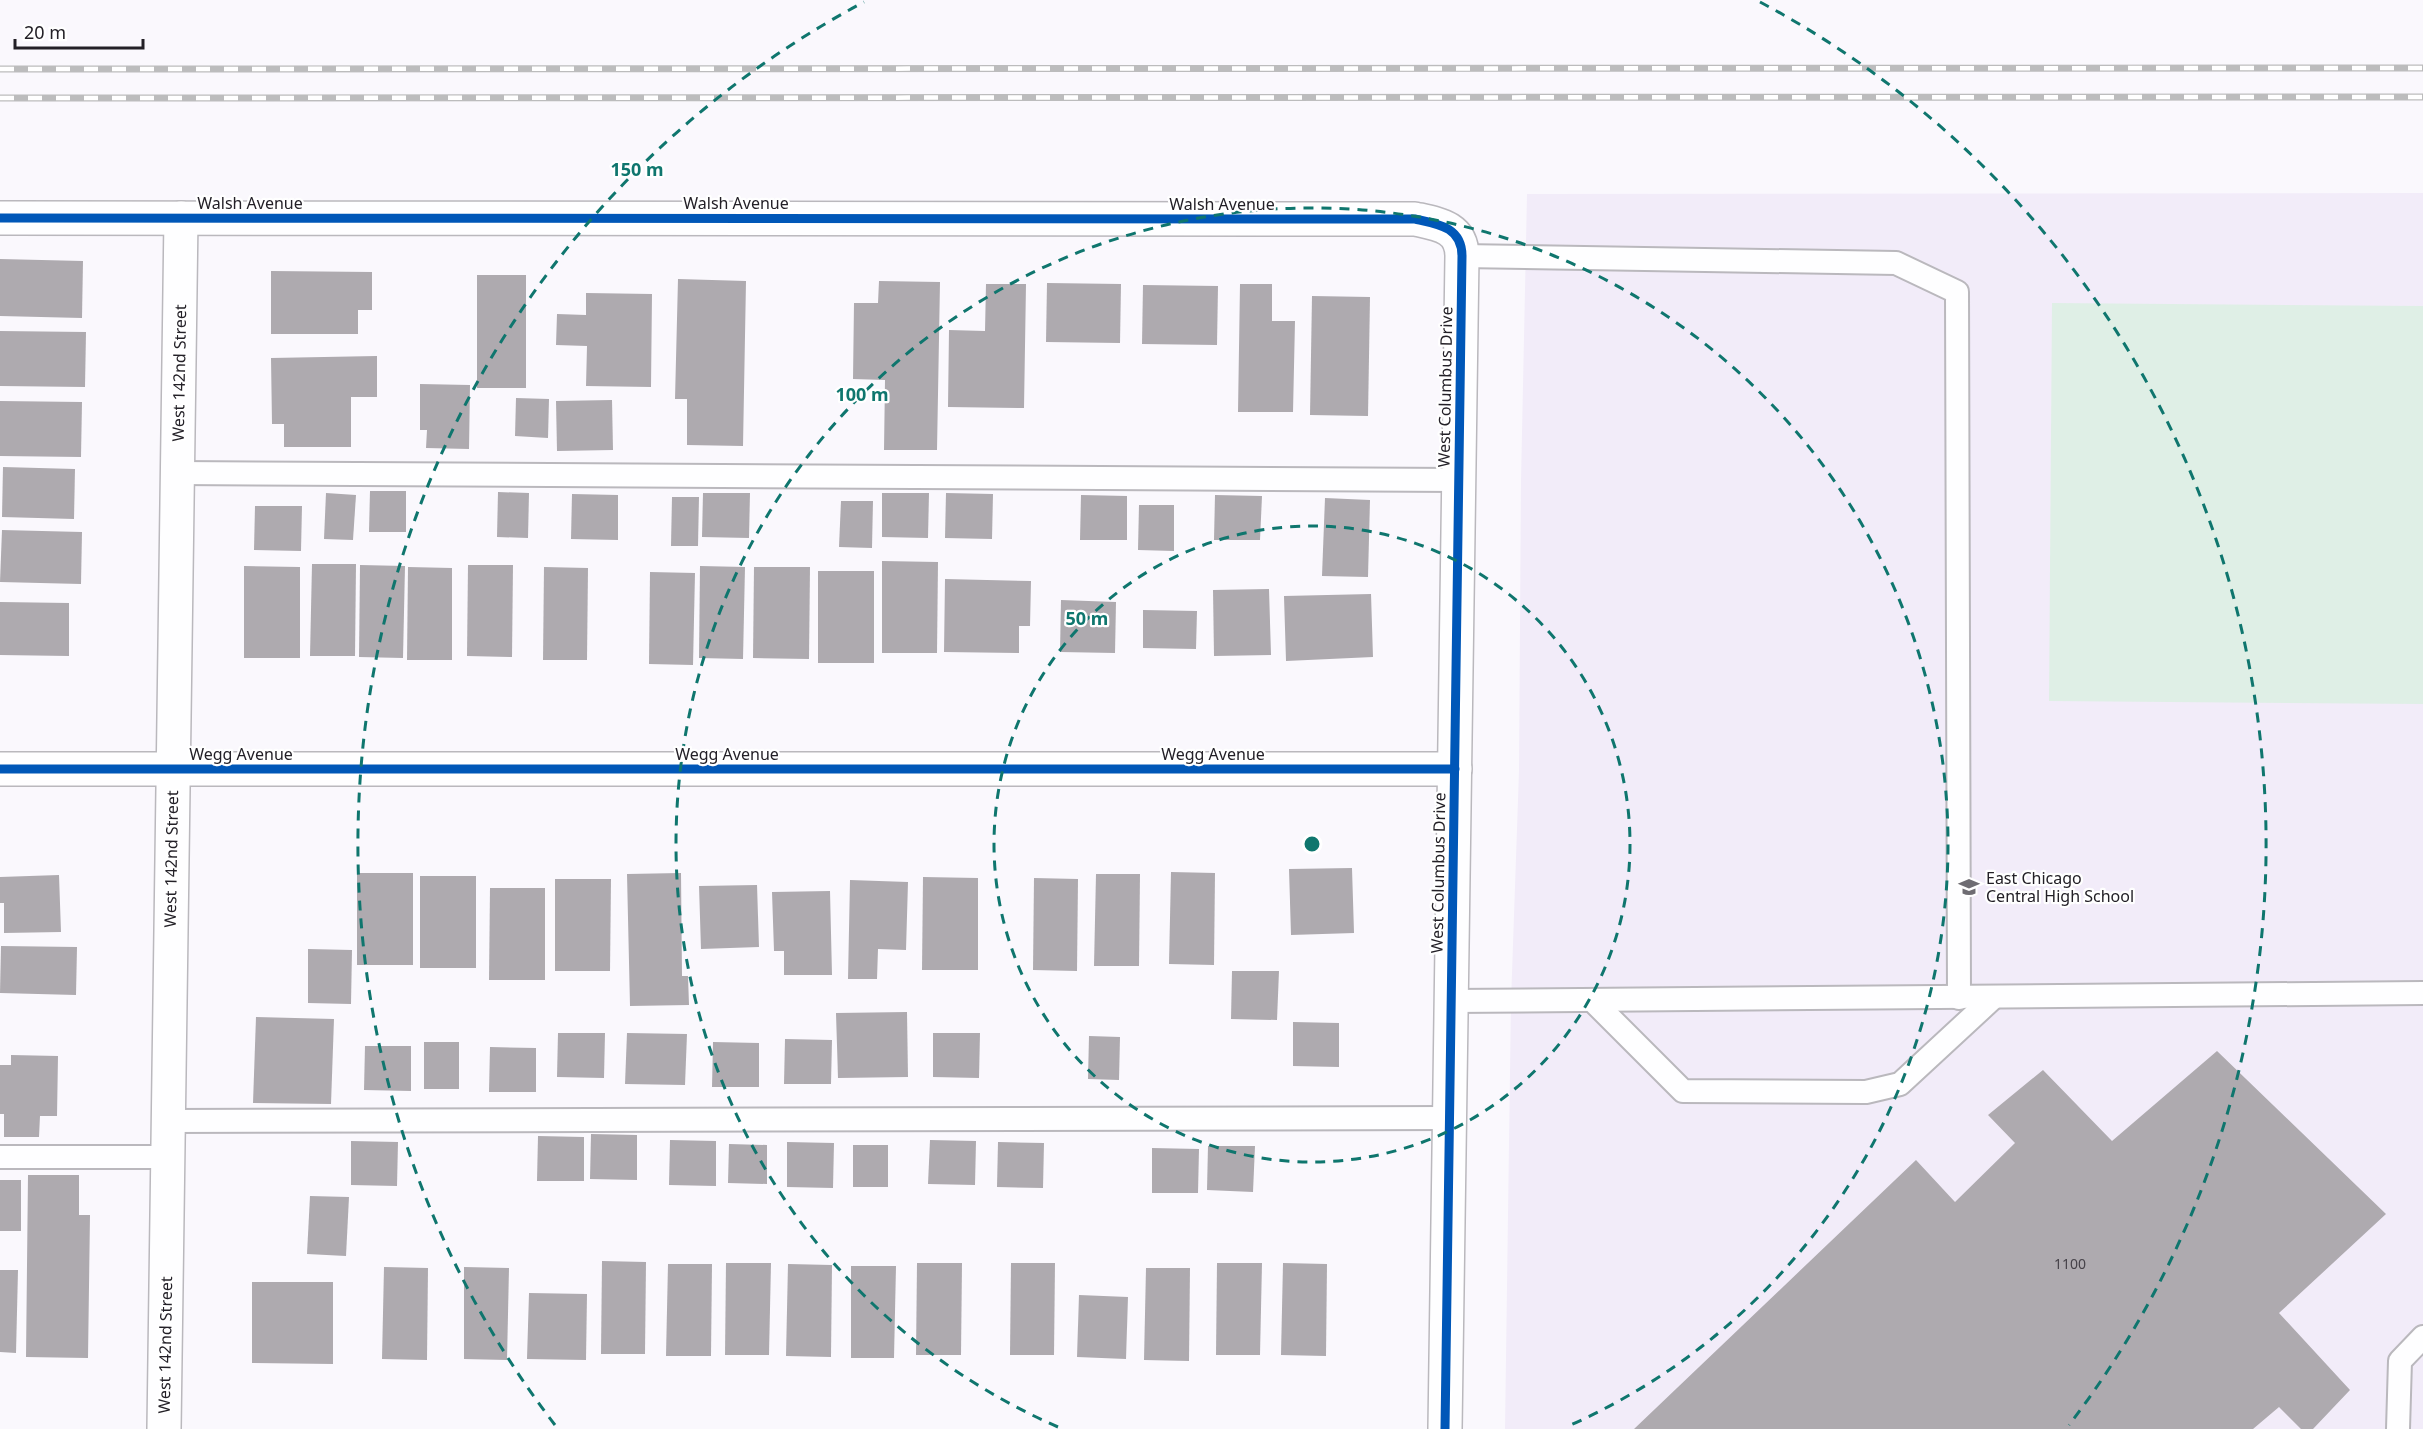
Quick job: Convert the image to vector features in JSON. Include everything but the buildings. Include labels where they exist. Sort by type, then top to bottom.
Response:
[{"type":"street","name":"Walsh Avenue","points":[[0,218],[1415,219],[1438,224],[1455,233],[1462,250]]},
{"type":"street","name":"West 142nd Street","points":[[164,1429],[181,218]]},
{"type":"street","name":"West Columbus Drive","points":[[1445,1429],[1462,250]]},
{"type":"street","name":"Wegg Avenue","points":[[0,769],[1455,769]]},
{"type":"lane","points":[[1462,250],[1896,263],[1958,292],[1959,998]]},
{"type":"lane","points":[[177,473],[1458,480]]},
{"type":"lane","points":[[1451,1001],[2423,993]]},
{"type":"lane","points":[[1592,1000],[1683,1091],[1866,1092],[1900,1084],[1993,998]]},
{"type":"lane","points":[[168,1120],[1450,1118]]},
{"type":"lane","points":[[0,1157],[168,1156]]},
{"type":"lane","points":[[2398,1429],[2400,1361],[2423,1337]]},
{"type":"shaded area","name":"East Chicago Central High School","points":[[2423,193],[2423,1429],[1505,1429],[1511,1002],[1519,771],[1521,481],[1527,194]]},
{"type":"shaded area","points":[[2052,303],[2423,306],[2423,704],[2049,701]]},
{"type":"railway","points":[[0,69],[2423,68]]},
{"type":"railway","points":[[0,98],[2423,97]]},
{"type":"cycle path","points":[[0,218],[1415,219],[1440,225],[1453,233],[1461,246],[1462,256],[1445,1429]]},
{"type":"cycle path","points":[[0,769],[1455,769]]},
{"type":"place","name":"East Chicago Central High School","points":[[1969,887]]}]
